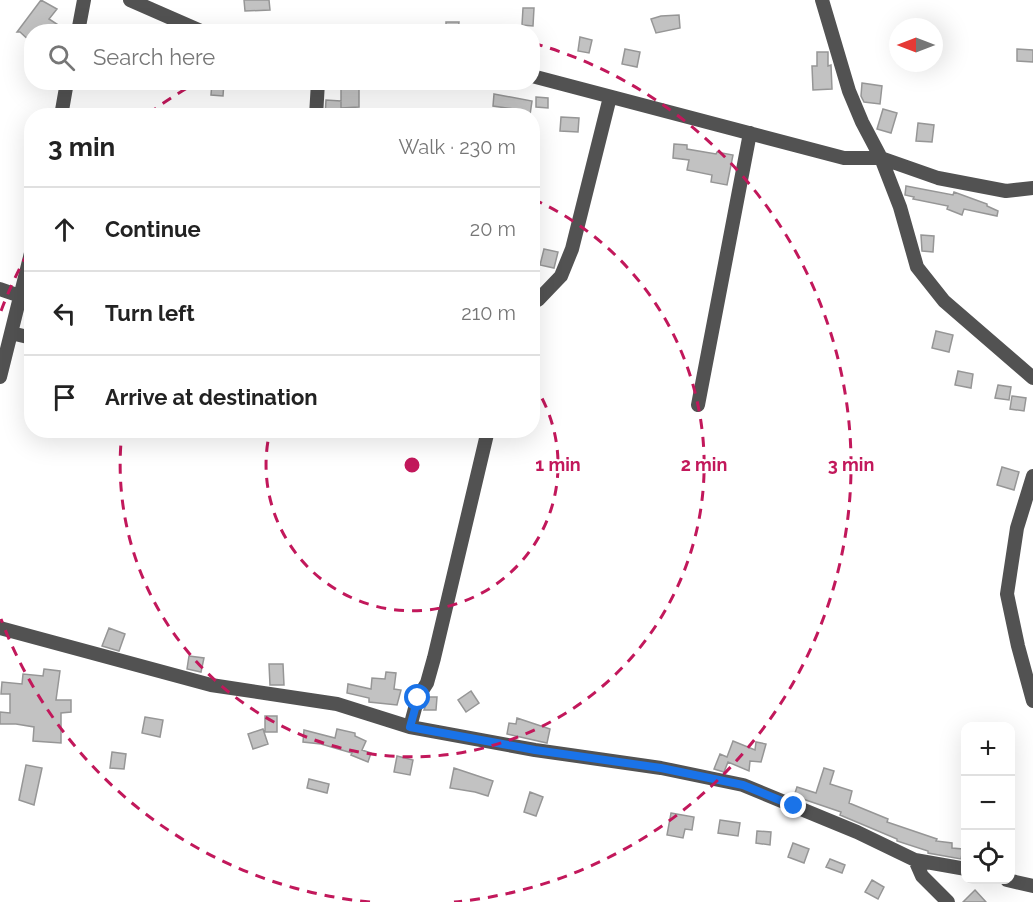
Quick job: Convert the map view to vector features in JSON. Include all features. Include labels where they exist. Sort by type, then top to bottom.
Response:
[{"type":"street","points":[[80,24],[84,0]]},
{"type":"street","points":[[130,0],[185,24]]},
{"type":"street","points":[[822,0],[849,91],[881,158],[900,207],[917,267],[944,301],[1033,378]]},
{"type":"street","points":[[540,78],[844,158],[881,158],[938,178],[1006,191],[1033,188]]},
{"type":"street","points":[[63,108],[66,90]]},
{"type":"street","points":[[316,108],[318,90]]},
{"type":"street","points":[[540,298],[561,276],[572,249],[610,97]]},
{"type":"street","points":[[698,405],[750,134]]},
{"type":"street","points":[[0,377],[24,285]]},
{"type":"street","points":[[0,289],[20,296]]},
{"type":"street","points":[[11,333],[24,336]]},
{"type":"street","points":[[410,727],[418,698],[427,683],[434,658],[486,438]]},
{"type":"street","points":[[1033,476],[1017,528],[1007,594],[1033,700]]},
{"type":"street","points":[[0,628],[211,685],[337,704],[410,727],[535,750],[661,768],[743,785],[857,832],[915,860],[961,868]]},
{"type":"street","points":[[915,860],[922,876],[948,902]]},
{"type":"street","points":[[1015,881],[1033,886]]},
{"type":"building","points":[[41,0],[57,9],[49,19],[57,24],[24,24],[24,36],[17,32]]},
{"type":"building","points":[[244,0],[269,0],[270,10],[245,11]]},
{"type":"building","points":[[523,8],[534,8],[533,24],[522,24]]},
{"type":"building","points":[[679,15],[680,28],[656,33],[651,19]]},
{"type":"building","points":[[446,22],[459,22],[459,24],[446,24]]},
{"type":"building","points":[[580,37],[592,40],[589,53],[578,51]]},
{"type":"building","points":[[625,49],[640,52],[637,67],[622,64]]},
{"type":"building","points":[[1017,49],[1033,50],[1033,62],[1017,61]]},
{"type":"building","points":[[817,52],[828,52],[832,89],[813,90],[812,66],[817,66]]},
{"type":"building","points":[[862,83],[882,86],[880,104],[864,102],[861,96]]},
{"type":"building","points":[[211,90],[223,90],[223,96],[211,95]]},
{"type":"building","points":[[341,90],[359,90],[359,107],[326,108],[326,100],[341,101]]},
{"type":"building","points":[[494,94],[532,101],[531,108],[493,106]]},
{"type":"building","points":[[536,97],[548,98],[548,108],[536,107]]},
{"type":"building","points":[[883,109],[897,113],[891,133],[877,129]]},
{"type":"building","points":[[561,117],[579,118],[578,132],[560,131]]},
{"type":"building","points":[[918,123],[934,125],[932,142],[916,141]]},
{"type":"building","points":[[674,144],[687,145],[687,149],[733,155],[727,185],[711,182],[712,175],[687,170],[689,160],[673,158]]},
{"type":"building","points":[[906,186],[953,195],[954,192],[987,204],[998,211],[997,216],[964,209],[962,215],[947,209],[948,206],[913,199],[914,197],[905,195]]},
{"type":"building","points":[[921,235],[934,236],[933,252],[922,251]]},
{"type":"building","points":[[544,249],[558,252],[554,268],[540,265]]},
{"type":"building","points":[[936,331],[953,335],[949,352],[932,348]]},
{"type":"building","points":[[958,371],[973,374],[971,388],[955,385]]},
{"type":"building","points":[[998,385],[1011,387],[1009,400],[995,398]]},
{"type":"building","points":[[1012,396],[1026,398],[1024,411],[1010,409]]},
{"type":"building","points":[[1002,467],[1019,472],[1014,490],[997,485]]},
{"type":"building","points":[[109,628],[125,634],[119,651],[102,646]]},
{"type":"building","points":[[189,656],[204,658],[201,672],[187,669]]},
{"type":"building","points":[[269,664],[283,664],[284,685],[270,685]]},
{"type":"building","points":[[44,669],[60,671],[56,700],[71,700],[71,712],[61,713],[61,743],[33,741],[34,727],[0,724],[0,712],[10,713],[10,694],[1,694],[2,682],[22,684],[23,674],[43,676]]},
{"type":"building","points":[[386,672],[396,673],[394,689],[401,690],[397,705],[369,702],[369,698],[347,693],[348,684],[371,689],[372,678],[385,679]]},
{"type":"building","points":[[471,691],[479,703],[466,712],[458,700]]},
{"type":"building","points":[[429,697],[437,697],[436,710],[424,710]]},
{"type":"building","points":[[265,716],[277,716],[277,732],[265,732]]},
{"type":"building","points":[[145,717],[163,720],[160,737],[142,733]]},
{"type":"building","points":[[517,718],[550,729],[547,743],[507,734],[509,723],[516,724]]},
{"type":"building","points":[[263,729],[268,744],[253,749],[248,734]]},
{"type":"building","points":[[337,729],[355,733],[355,736],[366,741],[362,750],[371,753],[368,762],[351,755],[352,753],[321,744],[303,742],[304,730],[335,738]]},
{"type":"building","points":[[733,741],[755,750],[756,742],[766,744],[761,762],[750,761],[749,771],[728,762],[724,772],[714,769],[720,754],[727,757]]},
{"type":"building","points":[[112,752],[126,754],[124,769],[110,768]]},
{"type":"building","points":[[397,756],[413,760],[410,775],[394,772]]},
{"type":"building","points":[[26,765],[42,768],[34,805],[19,800]]},
{"type":"building","points":[[454,768],[493,781],[488,796],[450,788]]},
{"type":"building","points":[[824,768],[834,771],[830,784],[852,791],[849,803],[888,819],[887,822],[937,839],[936,841],[952,843],[952,848],[961,849],[961,859],[928,853],[928,851],[897,841],[897,839],[840,815],[841,812],[794,796],[797,787],[816,793]]},
{"type":"building","points":[[309,779],[329,784],[327,793],[307,788]]},
{"type":"building","points":[[530,792],[543,797],[536,816],[524,812]]},
{"type":"building","points":[[671,813],[694,817],[692,830],[685,829],[683,838],[667,835]]},
{"type":"building","points":[[720,820],[740,823],[738,836],[718,833]]},
{"type":"building","points":[[757,831],[771,832],[770,845],[756,843]]},
{"type":"building","points":[[793,843],[809,849],[804,863],[788,857]]},
{"type":"building","points":[[830,859],[845,865],[842,873],[826,867]]},
{"type":"building","points":[[872,880],[884,887],[878,899],[865,892]]},
{"type":"building","points":[[975,890],[986,902],[963,902]]},
{"type":"route","points":[[418,698],[410,727],[535,750],[661,768],[743,785],[794,806]]}]
